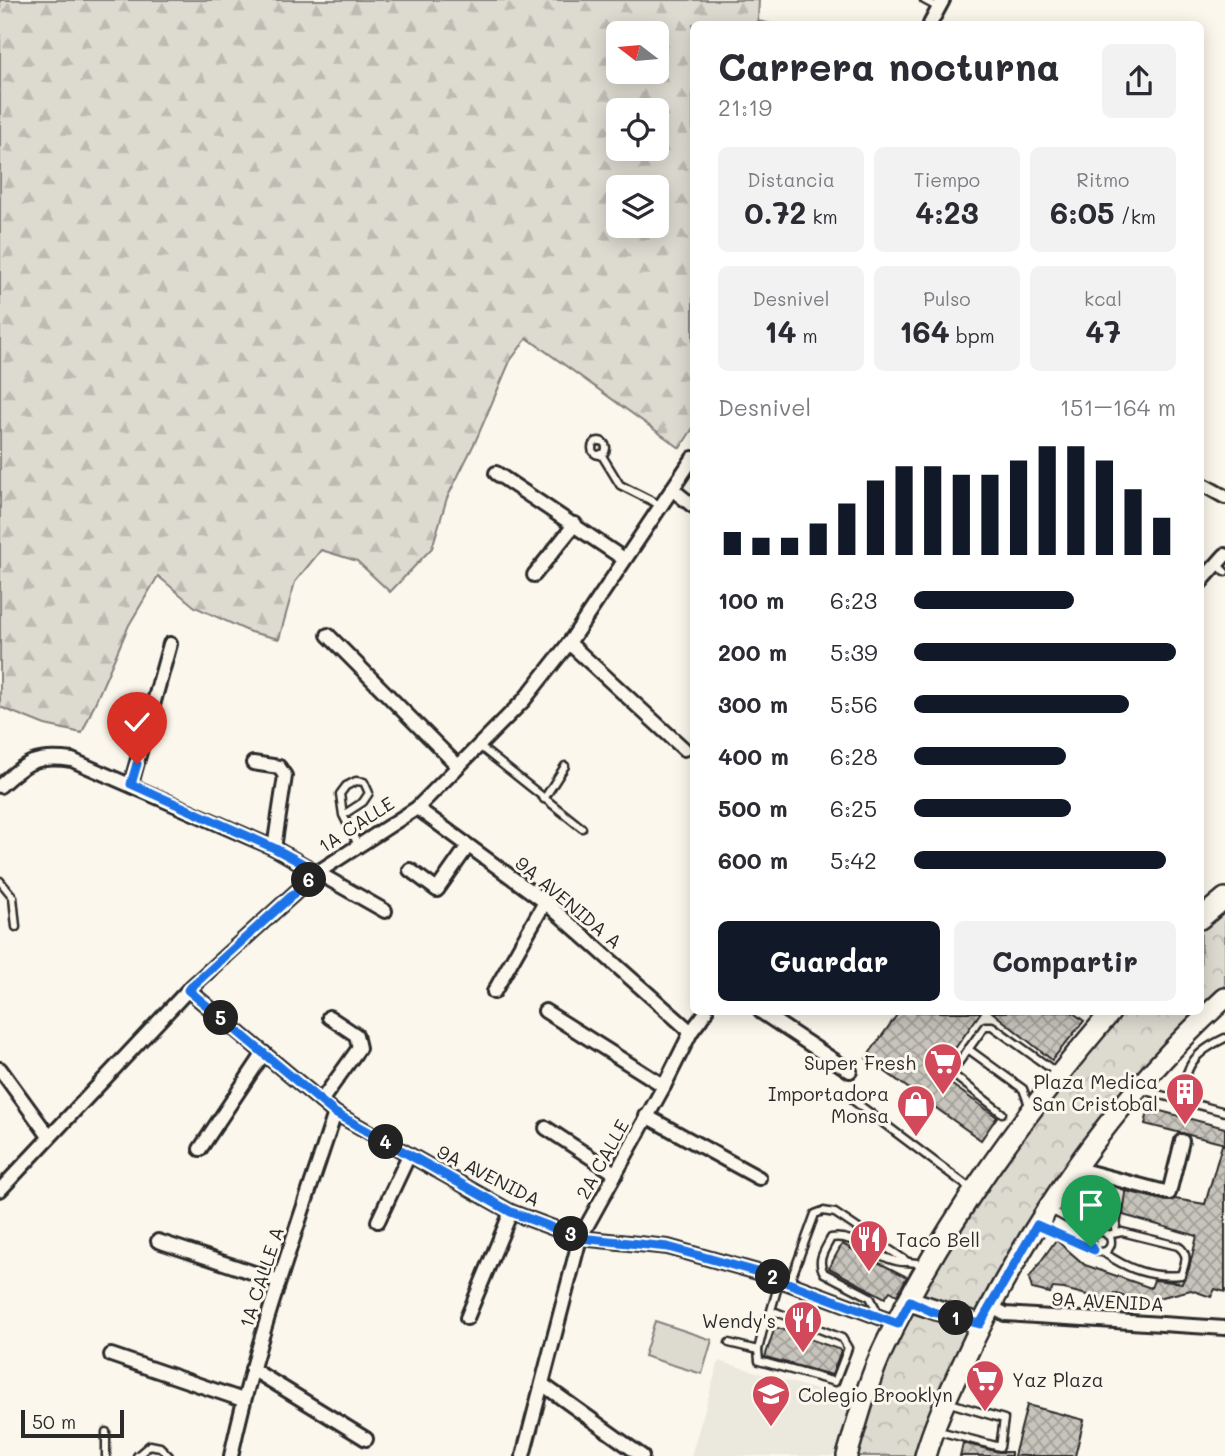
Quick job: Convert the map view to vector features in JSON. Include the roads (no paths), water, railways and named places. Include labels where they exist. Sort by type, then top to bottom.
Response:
[{"type":"main road","points":[[1204,913],[1225,898]]},
{"type":"main road","points":[[925,1456],[945,1401],[980,1324],[1043,1216],[1072,1172],[1136,1089],[1222,1005]]},
{"type":"main road","points":[[847,1456],[885,1346],[972,1190],[1059,1075],[1109,1015]]},
{"type":"main road","points":[[910,1301],[933,1312],[980,1324]]},
{"type":"street","points":[[932,21],[941,4]]},
{"type":"street","name":"1A CALLE","points":[[0,1190],[48,1135],[188,990],[318,872],[417,808],[524,699],[569,643],[690,462]]},
{"type":"street","points":[[496,473],[624,559]]},
{"type":"street","points":[[1204,485],[1225,497]]},
{"type":"street","points":[[672,489],[690,504]]},
{"type":"street","points":[[534,575],[575,524]]},
{"type":"street","points":[[1204,580],[1222,564]]},
{"type":"street","points":[[328,635],[457,765]]},
{"type":"street","points":[[569,643],[684,748]]},
{"type":"street","points":[[131,784],[170,644]]},
{"type":"street","points":[[0,786],[32,760],[50,757],[72,760],[274,848],[385,911]]},
{"type":"street","points":[[253,763],[279,767],[285,776],[274,848]]},
{"type":"street","name":"9A AVENIDA A","points":[[417,808],[544,902],[691,1032]]},
{"type":"street","points":[[411,870],[437,891],[468,846]]},
{"type":"street","points":[[494,992],[544,902]]},
{"type":"street","name":"9A AVENIDA","points":[[188,990],[335,1113],[511,1212],[580,1238],[668,1247],[785,1280],[898,1324]]},
{"type":"street","points":[[545,1012],[664,1086]]},
{"type":"street","name":"2A CALLE","points":[[523,1456],[580,1238],[691,1032],[704,1015]]},
{"type":"street","points":[[766,1015],[850,1071]]},
{"type":"street","points":[[321,1101],[359,1048],[356,1035],[329,1017]]},
{"type":"street","points":[[200,1149],[264,1053]]},
{"type":"street","points":[[0,1069],[48,1135]]},
{"type":"street","name":"1A CALLE A","points":[[232,1456],[243,1400],[278,1281],[335,1113]]},
{"type":"street","points":[[646,1116],[759,1178]]},
{"type":"street","points":[[546,1128],[615,1174]]},
{"type":"street","points":[[1072,1172],[1169,1193],[1182,1141]]},
{"type":"street","points":[[378,1221],[409,1155]]},
{"type":"street","points":[[467,1318],[511,1212]]},
{"type":"street","points":[[158,1241],[278,1281]]},
{"type":"street","name":"9A AVENIDA","points":[[990,1306],[1005,1314],[1225,1328]]},
{"type":"street","points":[[111,1355],[243,1400]]},
{"type":"street","points":[[252,1369],[366,1439]]},
{"type":"street","points":[[542,1384],[642,1456]]},
{"type":"lane","points":[[924,0],[941,4]]},
{"type":"lane","points":[[601,454],[620,485],[660,505]]},
{"type":"lane","points":[[479,746],[582,828]]},
{"type":"lane","points":[[544,799],[565,766]]},
{"type":"lane","points":[[343,815],[363,802],[369,793],[363,782],[356,780],[340,794],[343,815],[358,845]]},
{"type":"lane","points":[[0,881],[13,897],[16,927]]},
{"type":"lane","points":[[1002,1113],[952,1076],[952,1071],[989,1024],[1059,1075]]},
{"type":"lane","points":[[1179,1100],[1192,1060],[1204,1048],[1225,1038]]},
{"type":"lane","points":[[968,1049],[1023,1089],[1031,1111]]},
{"type":"lane","points":[[1136,1089],[1225,1112]]},
{"type":"lane","points":[[854,1101],[972,1190]]},
{"type":"lane","points":[[1072,1172],[1121,1193],[1115,1232]]},
{"type":"lane","points":[[770,1314],[776,1312],[811,1324],[846,1342],[848,1348],[835,1382],[759,1361],[758,1350],[770,1314],[815,1214],[823,1211],[835,1213],[908,1262]]},
{"type":"lane","points":[[1043,1216],[1095,1234],[1107,1235],[1115,1232],[1178,1246],[1185,1251],[1187,1258],[1181,1275],[1163,1277],[1121,1265],[1043,1216]]},
{"type":"lane","points":[[1094,1250],[1091,1242],[1095,1234]]},
{"type":"lane","points":[[1103,1252],[1110,1247],[1107,1235]]},
{"type":"lane","points":[[879,1315],[870,1297],[824,1273],[820,1260],[831,1238],[846,1239],[889,1261],[930,1263]]},
{"type":"lane","points":[[811,1324],[820,1294]]},
{"type":"lane","points":[[729,1343],[758,1350]]},
{"type":"lane","points":[[933,1430],[1000,1447],[1004,1419],[945,1401]]},
{"type":"lane","points":[[106,1432],[106,1456]]},
{"type":"lane","points":[[137,1456],[150,1445],[159,1447],[169,1456]]},
{"type":"place","name":"Super Fresh","points":[[943,1096]]},
{"type":"place","name":"Plaza Medica San Cristobal","points":[[1185,1126]]},
{"type":"place","name":"Importadora Monsa","points":[[916,1138]]},
{"type":"place","name":"Taco Bell","points":[[869,1273]]},
{"type":"place","name":"Wendy's","points":[[803,1354]]},
{"type":"place","name":"Yaz Plaza","points":[[985,1413]]},
{"type":"place","name":"Colegio Brooklyn","points":[[771,1428]]}]
